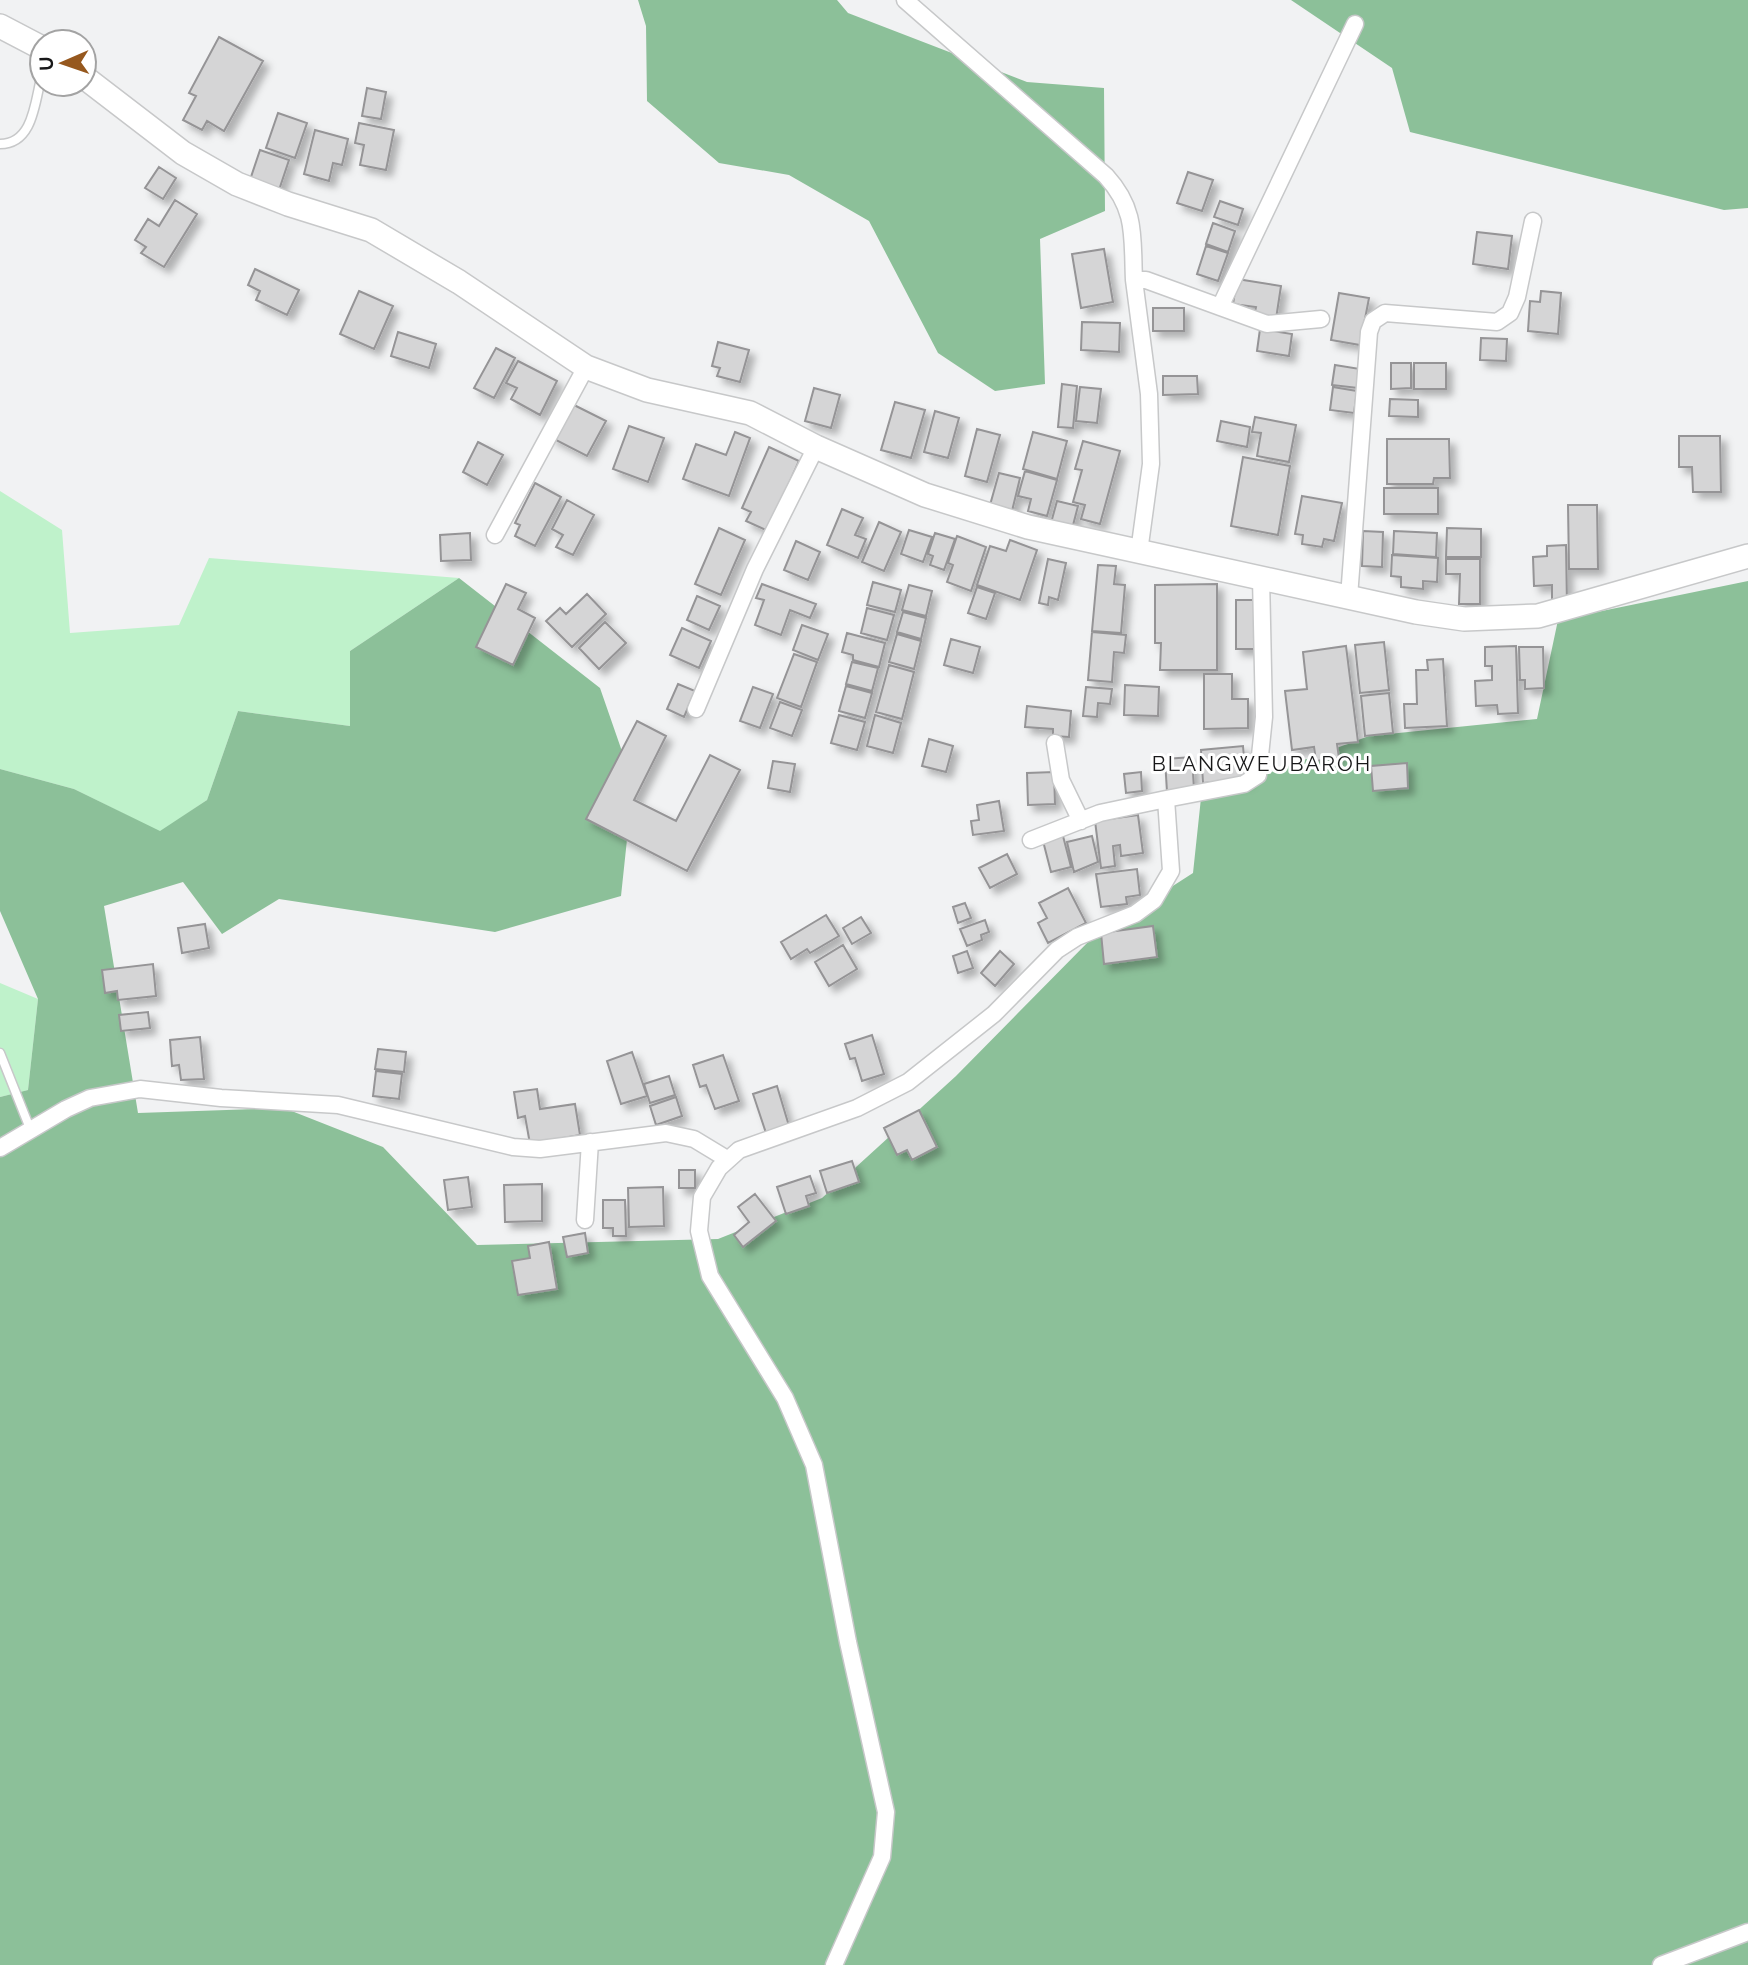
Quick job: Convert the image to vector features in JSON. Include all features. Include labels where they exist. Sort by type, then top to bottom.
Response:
[{"type":"street","points":[[905,0],[1096,167],[1121,192],[1129,209],[1134,280],[1149,394],[1151,464],[1139,552]]},
{"type":"street","points":[[1220,307],[1355,24]]},
{"type":"street","points":[[0,26],[28,41]]},
{"type":"street","points":[[98,88],[183,153],[216,172],[237,184],[288,204],[371,230],[459,282],[586,368],[647,390],[750,413],[816,447],[925,495],[1041,531],[1440,616],[1500,620],[1538,616],[1594,602],[1748,556]]},
{"type":"street","points":[[1349,597],[1369,332],[1373,321],[1385,313],[1497,322],[1510,313],[1517,297],[1533,221]]},
{"type":"street","points":[[1134,280],[1146,280],[1267,324],[1321,319]]},
{"type":"street","points":[[495,535],[586,368]]},
{"type":"street","points":[[696,709],[755,569],[816,447]]},
{"type":"street","points":[[1031,840],[1100,813],[1244,784],[1258,775],[1264,717],[1261,577]]},
{"type":"street","points":[[1055,743],[1061,780],[1081,821]]},
{"type":"street","points":[[834,1965],[883,1857],[886,1812],[811,1452],[785,1398],[715,1290],[704,1260],[699,1231],[700,1205],[709,1182],[727,1159],[755,1142],[857,1108],[908,1083],[994,1014],[1057,950],[1077,937],[1135,914],[1154,900],[1171,871],[1166,799]]},
{"type":"street","points":[[0,1148],[90,1098],[141,1089],[221,1098],[338,1105],[513,1147],[540,1149],[646,1134],[679,1134],[727,1159]]},
{"type":"street","points":[[584,1220],[590,1142]]},
{"type":"street","points":[[1661,1965],[1748,1932]]},
{"type":"lane","points":[[0,145],[19,140],[28,129],[36,98]]},
{"type":"lane","points":[[0,1053],[31,1131]]},
{"type":"green space","points":[[638,0],[837,0],[848,13],[1027,82],[1104,88],[1105,211],[1040,239],[1045,384],[995,391],[938,353],[869,221],[789,175],[719,163],[647,101],[646,26]]},
{"type":"green space","points":[[1291,0],[1748,0],[1748,208],[1724,210],[1410,132],[1392,68]]},
{"type":"green space","points":[[0,491],[62,530],[70,633],[179,625],[209,558],[459,578],[350,651],[350,726],[238,711],[207,800],[160,832],[74,789],[0,769]]},
{"type":"green space","points":[[459,578],[600,688],[633,783],[621,896],[495,932],[279,899],[222,934],[183,882],[104,906],[138,1113],[284,1108],[383,1147],[477,1245],[718,1239],[822,1198],[956,1076],[1092,938],[1193,873],[1201,798],[1369,736],[1537,719],[1558,620],[1748,581],[1748,1965],[0,1965],[0,1097],[28,1090],[38,999],[0,911],[0,769],[74,789],[160,831],[207,800],[238,711],[350,726],[350,651]]},
{"type":"green space","points":[[0,983],[38,999],[28,1090],[0,1097]]},
{"type":"building","points":[[219,37],[263,61],[224,131],[207,121],[202,130],[183,120],[196,96],[189,93]]},
{"type":"building","points":[[367,88],[386,92],[381,119],[362,116]]},
{"type":"building","points":[[278,113],[307,123],[295,158],[266,148]]},
{"type":"building","points":[[359,123],[394,130],[386,170],[360,165],[364,145],[355,143]]},
{"type":"building","points":[[315,130],[348,139],[342,165],[333,163],[329,181],[304,174]]},
{"type":"building","points":[[260,150],[289,160],[279,190],[250,180]]},
{"type":"building","points":[[159,167],[176,178],[163,199],[145,188]]},
{"type":"building","points":[[1188,172],[1213,180],[1202,211],[1177,203]]},
{"type":"building","points":[[175,200],[197,214],[164,267],[141,253],[146,247],[135,240],[148,219],[159,226]]},
{"type":"building","points":[[1220,201],[1243,209],[1238,225],[1214,217]]},
{"type":"building","points":[[1213,223],[1235,231],[1228,252],[1206,244]]},
{"type":"building","points":[[1477,232],[1512,236],[1508,269],[1473,264]]},
{"type":"building","points":[[1206,246],[1228,253],[1218,281],[1197,274]]},
{"type":"building","points":[[1104,249],[1113,302],[1081,308],[1072,254]]},
{"type":"building","points":[[255,269],[299,290],[287,315],[256,300],[260,291],[248,285]]},
{"type":"building","points":[[1237,279],[1281,286],[1276,319],[1254,316],[1256,307],[1233,304]]},
{"type":"building","points":[[359,291],[393,306],[374,349],[340,334]]},
{"type":"building","points":[[1541,291],[1561,293],[1558,334],[1528,331],[1530,301],[1540,302]]},
{"type":"building","points":[[1339,293],[1369,298],[1360,345],[1331,340]]},
{"type":"building","points":[[1153,308],[1184,308],[1184,331],[1153,331]]},
{"type":"building","points":[[1082,322],[1120,323],[1119,352],[1081,350]]},
{"type":"building","points":[[1260,329],[1292,334],[1289,356],[1257,351]]},
{"type":"building","points":[[398,332],[436,344],[429,368],[391,356]]},
{"type":"building","points":[[1481,338],[1507,339],[1506,361],[1480,360]]},
{"type":"building","points":[[718,342],[749,350],[740,382],[717,376],[720,368],[712,366]]},
{"type":"building","points":[[496,348],[515,358],[494,398],[474,388]]},
{"type":"building","points":[[518,361],[557,381],[540,415],[511,399],[517,388],[506,383]]},
{"type":"building","points":[[1391,363],[1411,363],[1411,388],[1391,389]]},
{"type":"building","points":[[1414,363],[1446,363],[1446,389],[1414,389]]},
{"type":"building","points":[[1335,365],[1360,369],[1358,388],[1332,385]]},
{"type":"building","points":[[1163,376],[1197,376],[1198,394],[1163,395]]},
{"type":"building","points":[[1062,384],[1077,386],[1073,428],[1058,427]]},
{"type":"building","points":[[1080,387],[1101,389],[1097,423],[1076,421]]},
{"type":"building","points":[[1333,387],[1357,391],[1354,413],[1330,410]]},
{"type":"building","points":[[814,388],[840,395],[831,428],[805,421]]},
{"type":"building","points":[[1390,399],[1418,400],[1418,417],[1389,416]]},
{"type":"building","points":[[895,402],[925,410],[911,458],[881,450]]},
{"type":"building","points":[[574,405],[606,421],[587,456],[550,437]]},
{"type":"building","points":[[935,411],[959,418],[948,458],[924,452]]},
{"type":"building","points":[[1255,417],[1296,425],[1289,462],[1257,456],[1261,433],[1252,432]]},
{"type":"building","points":[[1221,421],[1250,427],[1247,447],[1217,441]]},
{"type":"building","points":[[629,426],[664,438],[648,482],[613,469]]},
{"type":"building","points":[[977,429],[1000,435],[987,482],[965,476]]},
{"type":"building","points":[[735,432],[750,438],[729,496],[683,479],[696,444],[726,455]]},
{"type":"building","points":[[1033,432],[1067,441],[1057,479],[1023,469]]},
{"type":"building","points":[[1679,436],[1720,436],[1721,492],[1693,492],[1692,467],[1679,467]]},
{"type":"building","points":[[1387,439],[1449,439],[1450,478],[1434,478],[1433,484],[1387,484]]},
{"type":"building","points":[[1083,441],[1120,451],[1100,524],[1081,519],[1085,505],[1073,502],[1082,470],[1075,469]]},
{"type":"building","points":[[478,442],[503,455],[487,485],[463,472]]},
{"type":"building","points":[[769,447],[799,461],[768,531],[746,521],[751,512],[742,508]]},
{"type":"building","points":[[1243,457],[1290,466],[1278,535],[1231,526]]},
{"type":"building","points":[[1025,471],[1057,480],[1047,516],[1028,511],[1031,499],[1018,496]]},
{"type":"building","points":[[999,473],[1020,478],[1012,511],[990,505]]},
{"type":"building","points":[[535,483],[561,497],[535,546],[515,536],[520,525],[515,523]]},
{"type":"building","points":[[1384,488],[1438,488],[1438,514],[1384,514]]},
{"type":"building","points":[[1302,496],[1342,503],[1334,541],[1324,539],[1322,547],[1302,544],[1303,535],[1295,534]]},
{"type":"building","points":[[567,500],[594,515],[573,555],[556,547],[563,535],[552,529]]},
{"type":"building","points":[[1057,501],[1078,506],[1072,529],[1051,523]]},
{"type":"building","points":[[1568,505],[1597,505],[1598,569],[1569,569]]},
{"type":"building","points":[[842,509],[863,518],[855,535],[866,539],[858,558],[827,545]]},
{"type":"building","points":[[879,522],[901,532],[884,571],[862,562]]},
{"type":"building","points":[[719,528],[745,540],[721,595],[695,584]]},
{"type":"building","points":[[1447,528],[1481,529],[1481,557],[1446,557]]},
{"type":"building","points":[[909,530],[932,537],[923,562],[901,554]]},
{"type":"building","points":[[1363,531],[1383,532],[1382,567],[1362,566]]},
{"type":"building","points":[[1394,531],[1437,533],[1436,557],[1393,554]]},
{"type":"building","points":[[470,533],[471,560],[441,561],[440,535]]},
{"type":"building","points":[[935,533],[955,539],[944,570],[930,565],[933,556],[928,554]]},
{"type":"building","points":[[957,536],[986,547],[971,591],[947,582],[953,565],[948,563]]},
{"type":"building","points":[[1010,540],[1037,550],[1020,600],[977,585],[990,546],[1006,551]]},
{"type":"building","points":[[796,541],[820,552],[808,580],[784,570]]},
{"type":"building","points":[[1566,545],[1567,606],[1552,606],[1552,585],[1534,586],[1533,557],[1547,556],[1547,546]]},
{"type":"building","points":[[1392,555],[1438,558],[1437,582],[1423,581],[1423,589],[1401,587],[1401,577],[1391,576]]},
{"type":"building","points":[[1048,559],[1066,563],[1058,600],[1049,597],[1048,605],[1039,603]]},
{"type":"building","points":[[1446,559],[1480,559],[1480,604],[1459,604],[1460,574],[1446,574]]},
{"type":"building","points":[[1098,565],[1116,566],[1114,584],[1125,585],[1121,633],[1092,631]]},
{"type":"building","points":[[873,582],[901,590],[895,612],[867,605]]},
{"type":"building","points":[[506,584],[526,593],[518,609],[535,618],[513,665],[476,647]]},
{"type":"building","points":[[762,584],[816,604],[810,618],[790,610],[781,635],[755,625],[764,600],[756,598]]},
{"type":"building","points":[[1217,584],[1217,670],[1160,670],[1161,643],[1155,643],[1155,585]]},
{"type":"building","points":[[909,585],[932,591],[926,616],[902,610]]},
{"type":"building","points":[[977,587],[995,593],[986,619],[968,613]]},
{"type":"building","points":[[587,594],[606,614],[572,647],[546,621],[560,608],[566,614]]},
{"type":"building","points":[[697,596],[720,606],[709,630],[687,620]]},
{"type":"building","points":[[1236,600],[1258,600],[1258,649],[1236,649]]},
{"type":"building","points":[[867,608],[894,615],[887,640],[861,633]]},
{"type":"building","points":[[903,612],[926,618],[921,639],[897,632]]},
{"type":"building","points":[[605,622],[626,643],[599,669],[579,648]]},
{"type":"building","points":[[802,625],[828,634],[818,660],[793,650]]},
{"type":"building","points":[[682,628],[711,641],[699,668],[670,655]]},
{"type":"building","points":[[1092,632],[1126,635],[1124,653],[1114,652],[1112,682],[1088,680]]},
{"type":"building","points":[[847,633],[885,643],[879,667],[853,660],[853,655],[842,652]]},
{"type":"building","points":[[897,634],[921,641],[914,669],[889,662]]},
{"type":"building","points":[[951,639],[980,647],[973,673],[944,665]]},
{"type":"building","points":[[1384,642],[1389,690],[1360,693],[1355,645]]},
{"type":"building","points":[[1346,646],[1358,742],[1337,744],[1339,758],[1316,761],[1314,747],[1292,750],[1285,691],[1307,689],[1303,652]]},
{"type":"building","points":[[1516,646],[1518,713],[1498,714],[1497,705],[1476,706],[1475,681],[1492,680],[1492,666],[1485,666],[1485,647]]},
{"type":"building","points":[[1519,647],[1543,647],[1544,688],[1525,689],[1525,680],[1520,680]]},
{"type":"building","points":[[794,654],[817,662],[801,707],[777,698]]},
{"type":"building","points":[[1443,659],[1447,726],[1405,728],[1404,704],[1417,704],[1416,670],[1428,670],[1427,660]]},
{"type":"building","points":[[852,662],[878,668],[872,691],[846,684]]},
{"type":"building","points":[[889,665],[914,672],[902,719],[876,712]]},
{"type":"building","points":[[1204,674],[1232,674],[1232,699],[1248,699],[1248,728],[1204,729]]},
{"type":"building","points":[[678,684],[695,691],[684,717],[667,709]]},
{"type":"building","points":[[1125,685],[1159,687],[1158,716],[1124,715]]},
{"type":"building","points":[[846,686],[872,693],[865,718],[839,711]]},
{"type":"building","points":[[753,687],[773,694],[760,728],[740,721]]},
{"type":"building","points":[[1086,687],[1112,689],[1110,704],[1098,703],[1097,717],[1083,716]]},
{"type":"building","points":[[1389,693],[1393,733],[1365,736],[1361,696]]},
{"type":"building","points":[[780,702],[802,710],[792,736],[770,728]]},
{"type":"building","points":[[1027,706],[1071,711],[1069,737],[1053,736],[1053,729],[1025,727]]},
{"type":"building","points":[[839,715],[865,722],[857,750],[831,743]]},
{"type":"building","points":[[875,715],[901,723],[893,753],[867,746]]},
{"type":"building","points":[[637,721],[666,736],[634,800],[676,821],[710,755],[740,770],[687,871],[586,819]]},
{"type":"building","points":[[929,739],[953,746],[946,772],[922,766]]},
{"type":"building","points":[[1243,746],[1246,780],[1203,783],[1201,750]]},
{"type":"building","points":[[1192,757],[1194,789],[1167,792],[1165,759]]},
{"type":"building","points":[[773,761],[795,764],[790,792],[768,788]]},
{"type":"building","points":[[1407,763],[1408,788],[1373,791],[1371,766]]},
{"type":"building","points":[[1054,772],[1055,804],[1028,805],[1027,773]]},
{"type":"building","points":[[1141,772],[1142,791],[1126,793],[1124,774]]},
{"type":"building","points":[[999,801],[1004,831],[973,835],[971,821],[979,820],[977,805]]},
{"type":"building","points":[[1138,815],[1143,853],[1121,856],[1120,845],[1113,846],[1115,866],[1101,868],[1095,821]]},
{"type":"building","points":[[1063,836],[1071,867],[1051,872],[1043,841]]},
{"type":"building","points":[[1092,836],[1098,862],[1074,872],[1067,842]]},
{"type":"building","points":[[1007,854],[1017,874],[990,888],[979,868]]},
{"type":"building","points":[[1137,869],[1140,895],[1126,897],[1127,904],[1101,907],[1096,874]]},
{"type":"building","points":[[1068,888],[1086,923],[1048,943],[1038,923],[1047,918],[1039,903]]},
{"type":"building","points":[[965,903],[971,918],[958,923],[953,907]]},
{"type":"building","points":[[826,915],[839,936],[810,953],[807,949],[791,959],[781,942]]},
{"type":"building","points":[[861,917],[871,933],[852,944],[843,928]]},
{"type":"building","points":[[985,920],[989,932],[981,935],[982,940],[967,946],[960,929]]},
{"type":"building","points":[[205,924],[209,948],[182,953],[178,928]]},
{"type":"building","points":[[1153,926],[1157,957],[1104,964],[1101,933]]},
{"type":"building","points":[[843,945],[857,969],[829,986],[815,962]]},
{"type":"building","points":[[967,951],[973,968],[958,973],[953,956]]},
{"type":"building","points":[[1000,951],[1014,964],[995,986],[981,973]]},
{"type":"building","points":[[153,964],[156,996],[118,1000],[117,991],[105,993],[102,970]]},
{"type":"building","points":[[148,1012],[150,1028],[121,1031],[119,1015]]},
{"type":"building","points":[[872,1035],[884,1074],[862,1081],[855,1058],[850,1059],[845,1044]]},
{"type":"building","points":[[200,1037],[204,1079],[181,1080],[179,1065],[172,1066],[170,1040]]},
{"type":"building","points":[[378,1049],[406,1052],[404,1072],[375,1069]]},
{"type":"building","points":[[632,1052],[647,1096],[621,1104],[607,1061]]},
{"type":"building","points":[[723,1055],[739,1101],[715,1109],[706,1085],[700,1087],[693,1065]]},
{"type":"building","points":[[376,1071],[402,1074],[399,1099],[373,1096]]},
{"type":"building","points":[[669,1076],[675,1095],[650,1103],[644,1084]]},
{"type":"building","points":[[777,1086],[789,1126],[766,1133],[753,1094]]},
{"type":"building","points":[[537,1089],[540,1109],[575,1104],[580,1135],[530,1144],[525,1116],[518,1118],[514,1092]]},
{"type":"building","points":[[676,1097],[682,1116],[656,1125],[650,1106]]},
{"type":"building","points":[[919,1110],[937,1147],[912,1160],[907,1150],[897,1155],[884,1128]]},
{"type":"building","points":[[852,1161],[859,1182],[827,1193],[820,1171]]},
{"type":"building","points":[[679,1170],[695,1170],[695,1188],[679,1188]]},
{"type":"building","points":[[810,1176],[816,1193],[806,1196],[809,1206],[786,1214],[777,1187]]},
{"type":"building","points":[[468,1177],[472,1207],[448,1210],[444,1180]]},
{"type":"building","points":[[542,1184],[542,1221],[505,1222],[504,1185]]},
{"type":"building","points":[[663,1187],[664,1226],[629,1227],[628,1188]]},
{"type":"building","points":[[755,1194],[776,1221],[743,1247],[734,1235],[749,1222],[738,1207]]},
{"type":"building","points":[[603,1200],[625,1200],[626,1236],[613,1236],[613,1228],[603,1228]]},
{"type":"building","points":[[585,1233],[588,1253],[567,1257],[563,1237]]},
{"type":"building","points":[[549,1242],[557,1289],[518,1295],[512,1261],[530,1258],[528,1246]]},
{"type":"district","name":"BLANGWEUBAROH","points":[[1262,764]]}]
